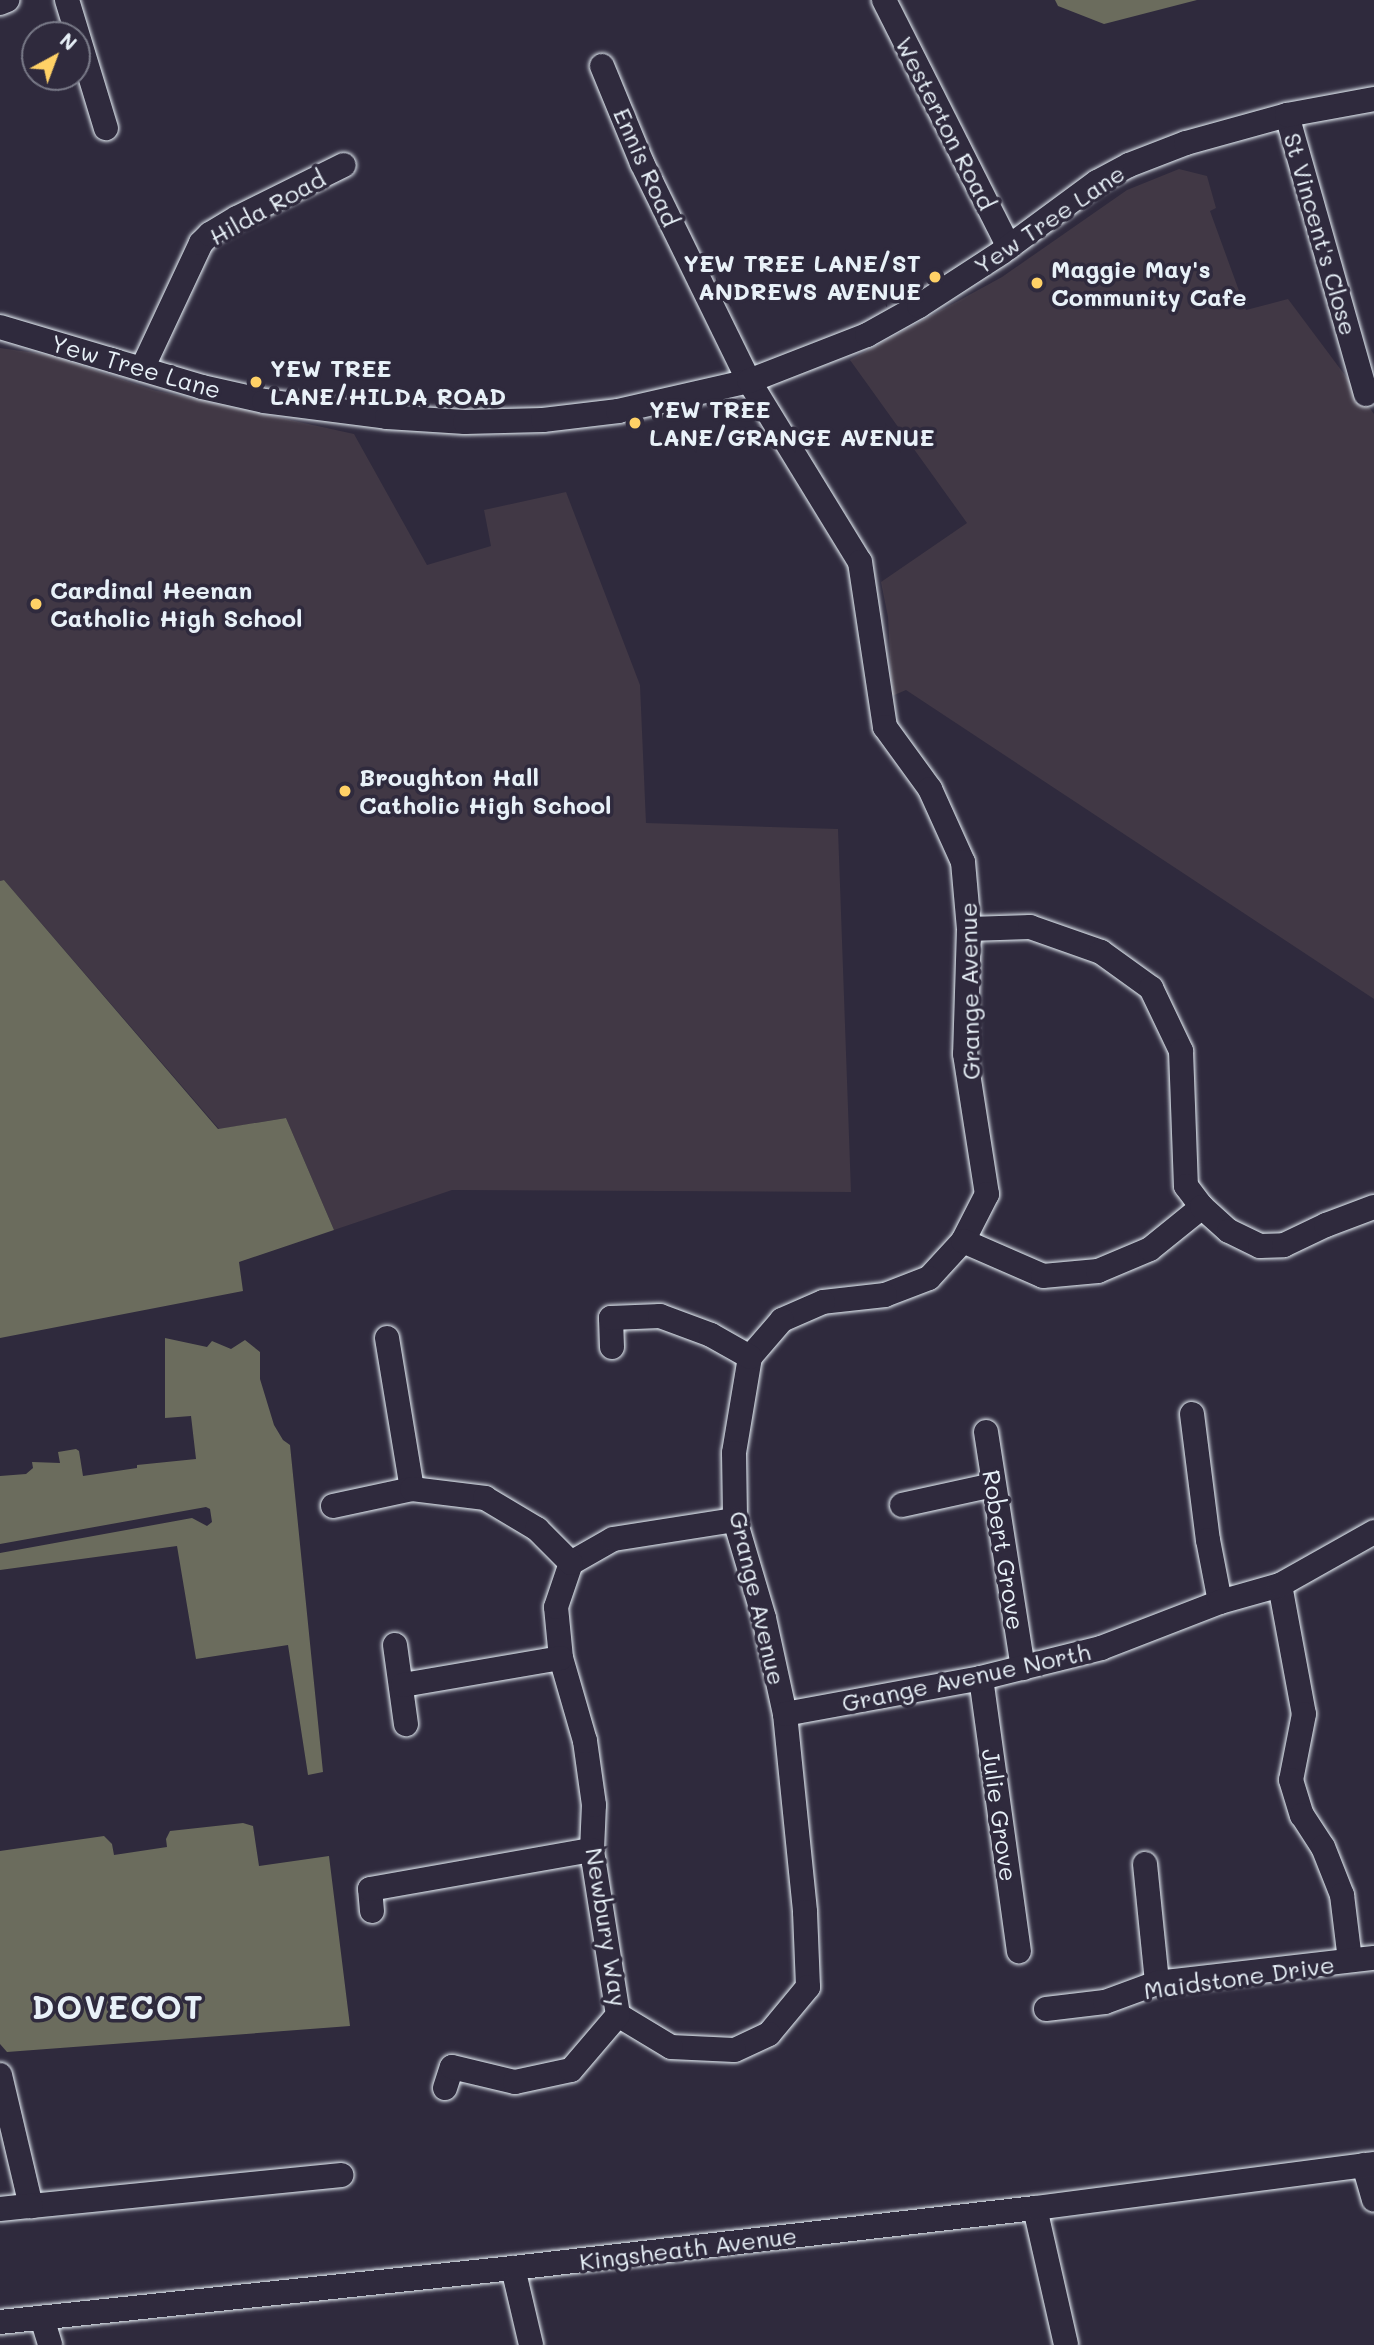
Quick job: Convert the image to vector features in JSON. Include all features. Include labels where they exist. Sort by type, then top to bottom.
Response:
[{"type":"street","points":[[0,2],[7,0]]},
{"type":"street","points":[[68,0],[106,128]]},
{"type":"street","name":"Westerton Road","points":[[884,0],[1009,247]]},
{"type":"street","name":"Ennis Road","points":[[602,66],[642,163],[749,381]]},
{"type":"street","name":"Yew Tree Lane","points":[[0,327],[142,369],[264,401],[387,417],[465,422],[543,420],[618,411],[749,381],[867,335],[919,306],[1009,247],[1097,182],[1129,165],[1185,143],[1287,115],[1374,99]]},
{"type":"street","name":"St Vincent's Close","points":[[1287,115],[1366,394]]},
{"type":"street","name":"Hilda Road","points":[[142,369],[195,253],[210,233],[344,165]]},
{"type":"street","name":"Grange Avenue","points":[[749,381],[860,562],[885,727],[930,789],[963,862],[970,929],[965,1054],[987,1194],[963,1241],[929,1278],[885,1295],[823,1302],[782,1320],[750,1357],[734,1453],[735,1520],[764,1618],[785,1714]]},
{"type":"street","points":[[970,929],[1030,927],[1101,952],[1151,988],[1181,1051],[1186,1186],[1202,1207],[1229,1231],[1260,1246],[1284,1245],[1326,1225],[1374,1208]]},
{"type":"street","points":[[963,1241],[1043,1276],[1098,1271],[1150,1250],[1202,1207]]},
{"type":"street","points":[[612,1347],[611,1318],[660,1316],[711,1335],[750,1357]]},
{"type":"street","points":[[387,1338],[412,1489]]},
{"type":"street","points":[[1192,1414],[1220,1602]]},
{"type":"street","name":"Robert Grove","points":[[986,1432],[1023,1668]]},
{"type":"street","points":[[902,1505],[993,1485]]},
{"type":"street","points":[[333,1506],[412,1489],[485,1498],[537,1529],[571,1563],[613,1539],[735,1520]]},
{"type":"street","name":"Grange Avenue North","points":[[785,1714],[981,1678],[1101,1648],[1220,1602],[1280,1585],[1374,1532]]},
{"type":"street","name":"Newbury Way","points":[[571,1563],[556,1607],[561,1658],[585,1741],[594,1805],[592,1850],[618,2015],[671,2047],[734,2050],[769,2034],[808,1987],[805,1912],[785,1714]]},
{"type":"street","name":"Maidstone Drive","points":[[1046,2009],[1105,2002],[1157,1983],[1362,1959],[1342,1895],[1323,1847],[1301,1815],[1291,1780],[1304,1714],[1280,1585]]},
{"type":"street","points":[[395,1645],[403,1685],[406,1724]]},
{"type":"street","points":[[403,1685],[561,1658]]},
{"type":"street","name":"Julie Grove","points":[[981,1678],[1019,1951]]},
{"type":"street","points":[[372,1911],[370,1889],[592,1850]]},
{"type":"street","points":[[1145,1864],[1157,1983]]},
{"type":"street","points":[[445,2088],[452,2067],[514,2082],[571,2070],[618,2015]]},
{"type":"street","points":[[0,2075],[30,2197]]},
{"type":"street","points":[[1369,2165],[1374,2200]]},
{"type":"street","name":"Kingsheath Avenue","points":[[0,2322],[513,2268],[1035,2208],[1369,2165]]},
{"type":"street","points":[[0,2209],[30,2197],[341,2175]]},
{"type":"street","points":[[1035,2208],[1066,2345]]},
{"type":"street","points":[[513,2268],[531,2345]]},
{"type":"street","points":[[42,2318],[50,2345]]},
{"type":"shaded area","points":[[1179,169],[1207,176],[1216,208],[1210,211],[1246,310],[1288,299],[1374,414],[1374,999],[906,690],[892,696],[888,617],[881,582],[967,523],[850,360],[1002,277],[1127,190]]},
{"type":"shaded area","name":"Broughton Hall Catholic High School","points":[[0,348],[50,355],[153,390],[354,434],[427,565],[491,546],[484,510],[566,492],[640,685],[646,823],[838,829],[851,1192],[452,1190],[334,1230],[286,1118],[219,1129],[4,880],[0,881]]},
{"type":"green space","points":[[1055,0],[1197,0],[1104,24],[1058,6]]},
{"type":"green space","points":[[4,880],[218,1129],[286,1118],[334,1230],[239,1262],[243,1291],[0,1338],[0,881]]},
{"type":"green space","points":[[165,1338],[207,1347],[212,1341],[231,1349],[245,1340],[260,1352],[260,1379],[274,1425],[283,1440],[290,1445],[323,1772],[308,1775],[288,1645],[196,1659],[177,1546],[0,1570],[0,1553],[192,1518],[207,1526],[212,1522],[210,1509],[206,1507],[0,1544],[0,1476],[26,1474],[33,1468],[32,1462],[60,1463],[58,1452],[76,1449],[79,1451],[83,1476],[137,1468],[137,1465],[196,1459],[191,1416],[165,1418]]},
{"type":"green space","points":[[243,1823],[253,1826],[259,1866],[329,1856],[350,2026],[7,2052],[0,2044],[0,1851],[104,1836],[112,1844],[114,1855],[167,1847],[166,1839],[170,1831]]},
{"type":"place","name":"YEW TREE LANE/ST ANDREWS AVENUE","points":[[935,277]]},
{"type":"place","name":"Maggie May's Community Cafe","points":[[1037,283]]},
{"type":"place","name":"YEW TREE LANE/HILDA ROAD","points":[[256,382]]},
{"type":"place","name":"YEW TREE LANE/GRANGE AVENUE","points":[[635,423]]},
{"type":"place","name":"Cardinal Heenan Catholic High School","points":[[36,604]]},
{"type":"place","name":"Broughton Hall Catholic High School","points":[[345,791]]},
{"type":"district","name":"DOVECOT","points":[[118,2006]]}]
